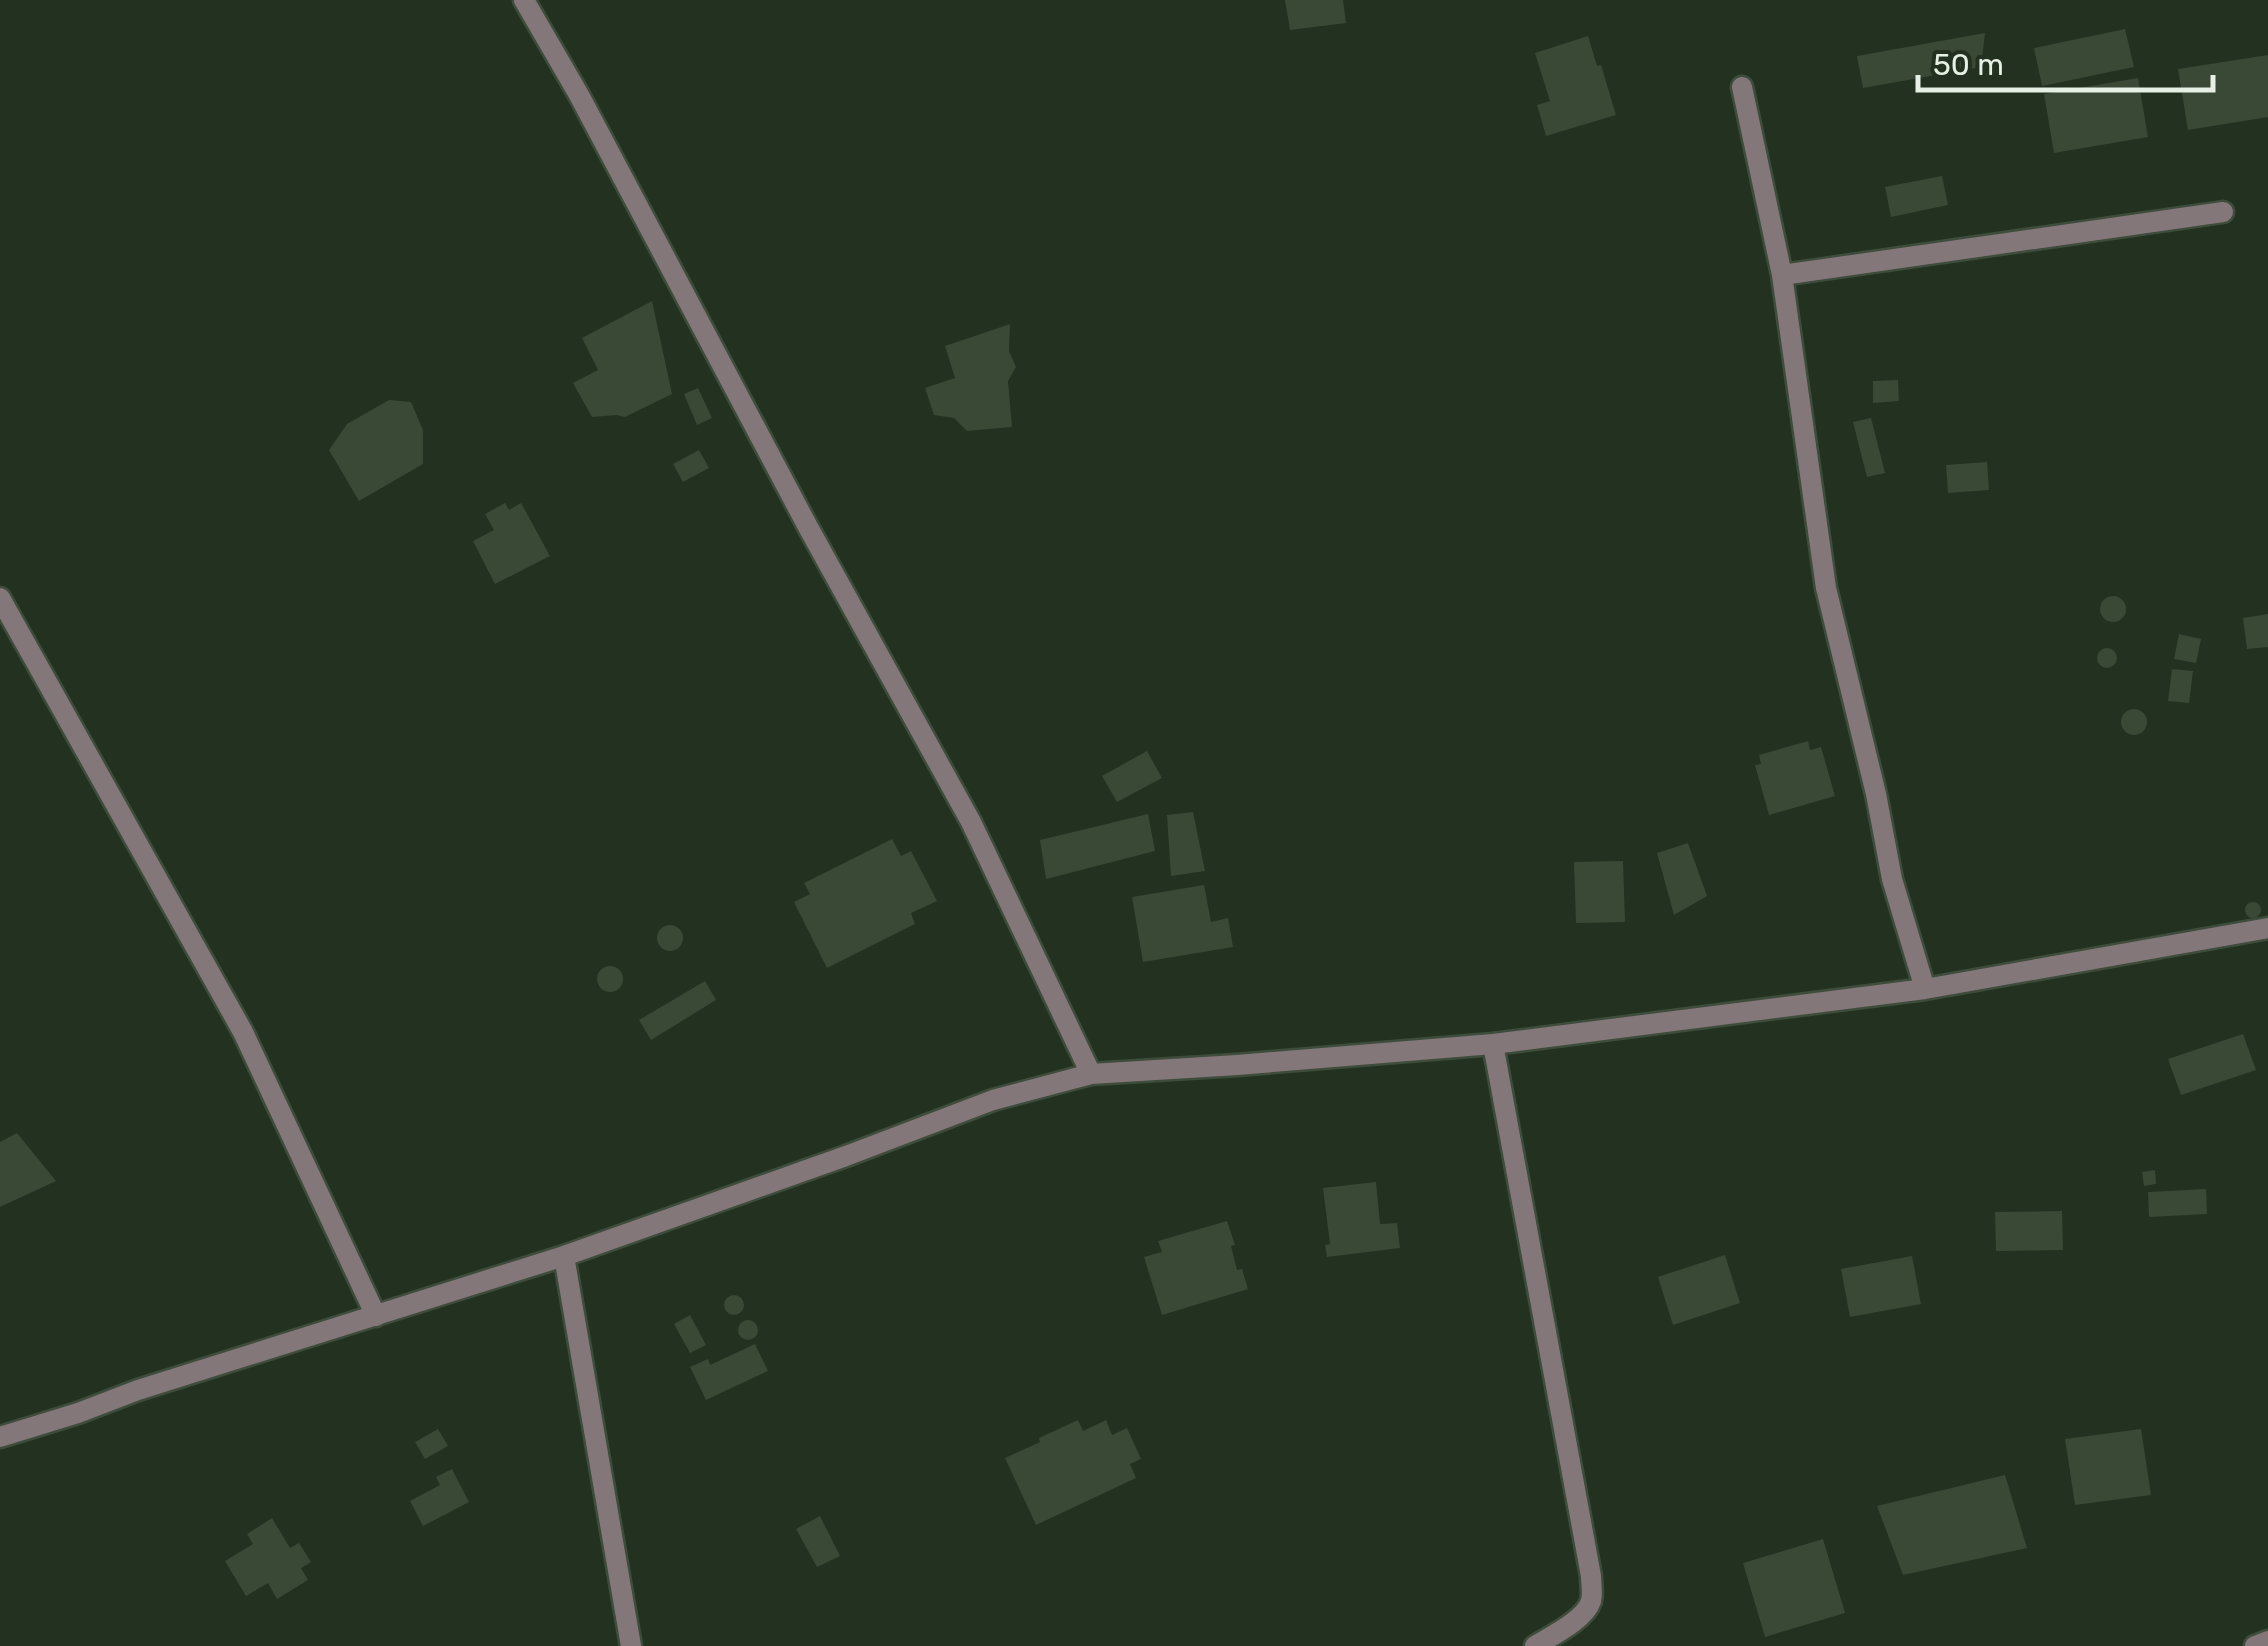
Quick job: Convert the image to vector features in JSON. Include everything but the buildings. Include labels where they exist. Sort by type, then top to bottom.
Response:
[{"type":"street","points":[[524,0],[971,822],[1091,1074]]},
{"type":"street","points":[[1742,86],[1782,274],[1826,588],[1876,794],[1892,879],[1925,988]]},
{"type":"street","points":[[1782,274],[2224,212]]},
{"type":"street","points":[[0,598],[243,1032],[376,1316]]},
{"type":"street","points":[[0,1437],[564,1256],[994,1100],[1091,1074],[1492,1044],[1925,988],[2268,928]]},
{"type":"street","points":[[1492,1044],[1591,1576],[1592,1599],[1588,1607],[1569,1626],[1535,1646]]},
{"type":"street","points":[[564,1256],[631,1646]]},
{"type":"street","points":[[2255,1646],[2268,1641]]}]
